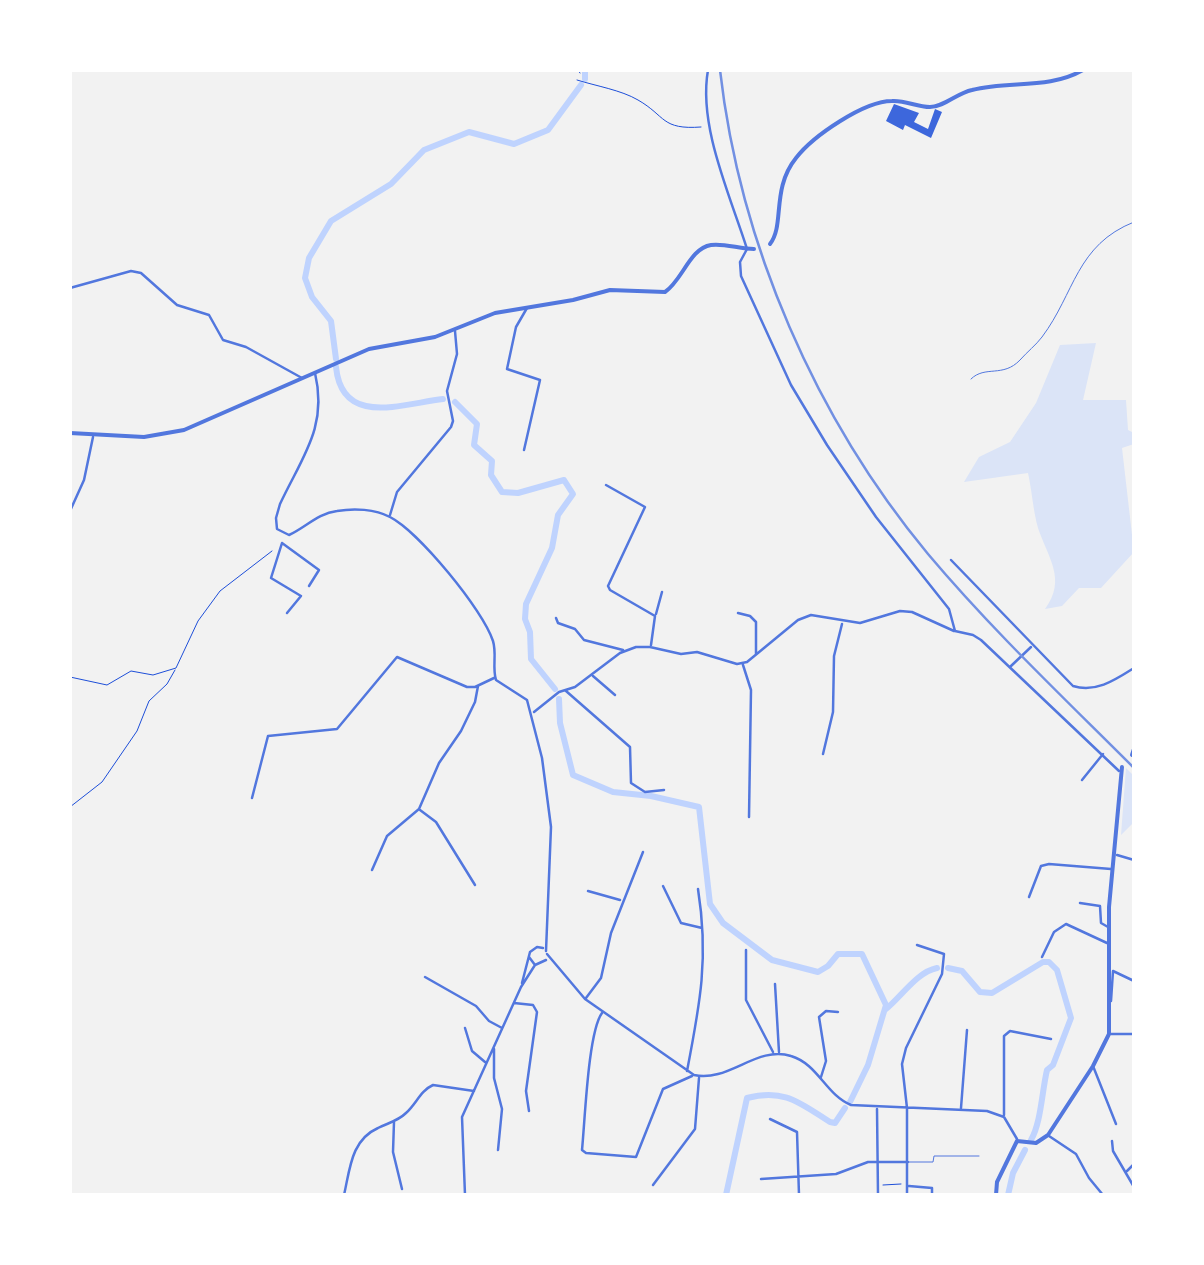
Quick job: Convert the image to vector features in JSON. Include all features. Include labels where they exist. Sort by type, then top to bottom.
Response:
[{"type":"street","points":[[708,70],[704,93],[709,127],[750,249]]},
{"type":"street","points":[[770,244],[776,232],[780,189],[796,158],[814,140],[868,106],[892,100],[931,107],[976,88],[1055,82],[1084,70]]},
{"type":"street","points":[[70,433],[144,437],[184,430],[369,350],[424,340],[495,313],[610,290],[665,292],[680,280],[704,248],[712,244],[750,249]]},
{"type":"street","points":[[750,249],[740,262],[741,276],[791,386],[876,517],[949,609],[955,631]]},
{"type":"street","points":[[70,288],[131,271],[141,272],[177,305],[210,315],[223,340],[246,347],[303,378]]},
{"type":"street","points":[[524,450],[540,380],[507,369],[516,327],[528,307]]},
{"type":"street","points":[[390,516],[397,492],[452,428],[447,392],[457,354],[455,330]]},
{"type":"street","points":[[315,373],[321,400],[318,423],[280,504],[278,529],[288,535],[338,510],[374,511],[390,516],[442,567],[470,603],[492,639],[496,677],[506,688],[523,695],[532,712],[551,827],[552,866],[544,963]]},
{"type":"street","points":[[70,510],[84,480],[93,436]]},
{"type":"street","points":[[606,486],[642,504],[646,510],[609,588],[655,616]]},
{"type":"street","points":[[287,613],[300,596],[272,579],[282,543],[319,570],[310,586]]},
{"type":"street","points":[[951,560],[1068,682],[1080,689],[1108,684],[1134,668]]},
{"type":"street","points":[[650,647],[662,592]]},
{"type":"street","points":[[556,618],[558,623],[577,630],[584,640],[626,651],[650,647],[681,654],[697,652],[742,663],[810,615],[860,623],[900,611],[912,612],[955,631],[973,634],[1121,769],[1108,927],[1109,1034],[1048,1135],[1036,1143],[1016,1142]]},
{"type":"street","points":[[738,613],[756,622],[756,654]]},
{"type":"street","points":[[823,754],[833,712],[834,656],[843,622]]},
{"type":"street","points":[[1010,667],[1031,647]]},
{"type":"street","points":[[532,712],[626,651]]},
{"type":"street","points":[[252,798],[268,736],[337,729],[398,656],[467,687],[496,677]]},
{"type":"street","points":[[742,663],[751,690],[749,817]]},
{"type":"street","points":[[592,675],[615,695]]},
{"type":"street","points":[[372,870],[386,836],[418,809],[439,763],[461,732],[478,686]]},
{"type":"street","points":[[566,691],[630,747],[631,784],[645,792],[664,790]]},
{"type":"street","points":[[1082,780],[1102,754]]},
{"type":"street","points":[[418,809],[436,822],[475,885]]},
{"type":"street","points":[[585,999],[601,978],[622,900],[643,852]]},
{"type":"street","points":[[1113,854],[1134,860]]},
{"type":"street","points":[[1028,897],[1041,866],[1112,869]]},
{"type":"street","points":[[663,886],[681,924],[704,928]]},
{"type":"street","points":[[686,1072],[705,970],[698,889]]},
{"type":"street","points":[[588,891],[622,900]]},
{"type":"street","points":[[1080,902],[1100,906],[1101,924],[1108,927]]},
{"type":"street","points":[[1042,957],[1054,932],[1066,924],[1109,943]]},
{"type":"street","points":[[521,987],[530,952],[545,934]]},
{"type":"street","points":[[906,1195],[908,1108],[902,1064],[942,974],[944,954],[917,946]]},
{"type":"street","points":[[537,947],[585,999],[694,1075],[722,1074],[776,1054],[800,1059],[843,1102],[987,1111],[1004,1117],[1015,1132],[1016,1142],[997,1182],[996,1195]]},
{"type":"street","points":[[746,950],[746,1000],[776,1054]]},
{"type":"street","points":[[529,958],[535,965]]},
{"type":"street","points":[[466,1195],[461,1124],[521,987],[535,965],[556,966]]},
{"type":"street","points":[[1110,1005],[1113,971],[1134,981]]},
{"type":"street","points":[[425,978],[476,1006],[489,1022],[502,1028]]},
{"type":"street","points":[[775,984],[776,1054]]},
{"type":"street","points":[[514,1002],[533,1006],[537,1012],[526,1091],[529,1111]]},
{"type":"street","points":[[603,1012],[598,1018],[593,1048],[582,1150],[586,1154],[636,1156],[663,1089],[694,1075]]},
{"type":"street","points":[[820,1078],[826,1061],[819,1017],[826,1012],[838,1012]]},
{"type":"street","points":[[464,1028],[472,1051],[486,1062]]},
{"type":"street","points":[[961,1109],[967,1030]]},
{"type":"street","points":[[1004,1117],[1004,1036],[1010,1031],[1051,1039]]},
{"type":"street","points":[[1109,1034],[1134,1034]]},
{"type":"street","points":[[493,1048],[494,1078],[502,1109],[498,1150]]},
{"type":"street","points":[[1093,1066],[1116,1124]]},
{"type":"street","points":[[652,1185],[695,1129],[700,1077]]},
{"type":"street","points":[[344,1195],[360,1139],[404,1116],[426,1088],[434,1085],[474,1091]]},
{"type":"street","points":[[877,1107],[878,1195]]},
{"type":"street","points":[[770,1119],[797,1132],[799,1195]]},
{"type":"street","points":[[394,1122],[393,1152],[402,1189]]},
{"type":"street","points":[[1048,1135],[1076,1154],[1103,1195]]},
{"type":"street","points":[[1112,1141],[1113,1152],[1134,1187]]},
{"type":"street","points":[[762,1179],[836,1174],[878,1161],[908,1162]]},
{"type":"street","points":[[1126,1172],[1134,1164]]},
{"type":"street","points":[[908,1186],[932,1188],[932,1195]]},
{"type":"lane","points":[[971,380],[978,373],[1011,369],[1043,336],[1081,263],[1113,230],[1134,222]]},
{"type":"lane","points":[[908,1162],[933,1162],[934,1156],[979,1156]]},
{"type":"path","points":[[577,80],[638,100],[655,116],[680,129],[709,127]]},
{"type":"path","points":[[70,807],[102,782],[138,730],[148,701],[168,684],[198,621],[220,591],[282,543]]},
{"type":"path","points":[[70,677],[107,685],[130,671],[153,674],[176,668]]},
{"type":"path","points":[[880,1186],[908,1186]]},
{"type":"shaded area","points":[[1096,343],[1083,400],[1126,400],[1128,430],[1134,433],[1134,444],[1122,448],[1134,552],[1101,588],[1079,588],[1062,606],[1045,609],[1055,588],[1055,578],[1038,528],[1028,473],[964,482],[979,457],[1010,442],[1036,403],[1060,345]]},
{"type":"shaded area","points":[[1126,768],[1134,776],[1134,822],[1121,835]]},
{"type":"building","points":[[894,104],[919,113],[914,122],[928,129],[935,109],[942,112],[931,138],[886,121]]},
{"type":"waterway","points":[[585,70],[585,79]]},
{"type":"waterway","points":[[336,359],[331,321],[312,297],[305,278],[309,258],[331,221],[391,184],[424,150],[469,132],[514,144],[548,130],[581,85]]},
{"type":"waterway","points":[[336,367],[341,386],[349,398],[361,405],[392,407],[443,399]]},
{"type":"waterway","points":[[455,402],[477,424],[474,445],[492,461],[491,475],[502,492],[518,493],[564,480],[573,494],[558,515],[552,548],[526,604],[531,659],[555,689]]},
{"type":"waterway","points":[[559,699],[560,723],[573,775],[613,792],[699,807],[710,904],[723,923],[772,960],[818,972],[838,954],[862,954],[886,1005],[868,1065],[850,1102]]},
{"type":"waterway","points":[[948,968],[962,971],[980,992],[992,993],[1043,962],[1057,970],[1071,1018],[1053,1065],[1047,1070],[1031,1140]]},
{"type":"waterway","points":[[886,1009],[916,979],[937,968]]},
{"type":"waterway","points":[[726,1195],[747,1098],[782,1096],[835,1123],[845,1108]]},
{"type":"waterway","points":[[1008,1195],[1013,1173],[1025,1150]]},
{"type":"railway","points":[[720,70],[730,136],[765,264],[789,327],[851,446],[888,502],[952,582],[1134,768]]}]
